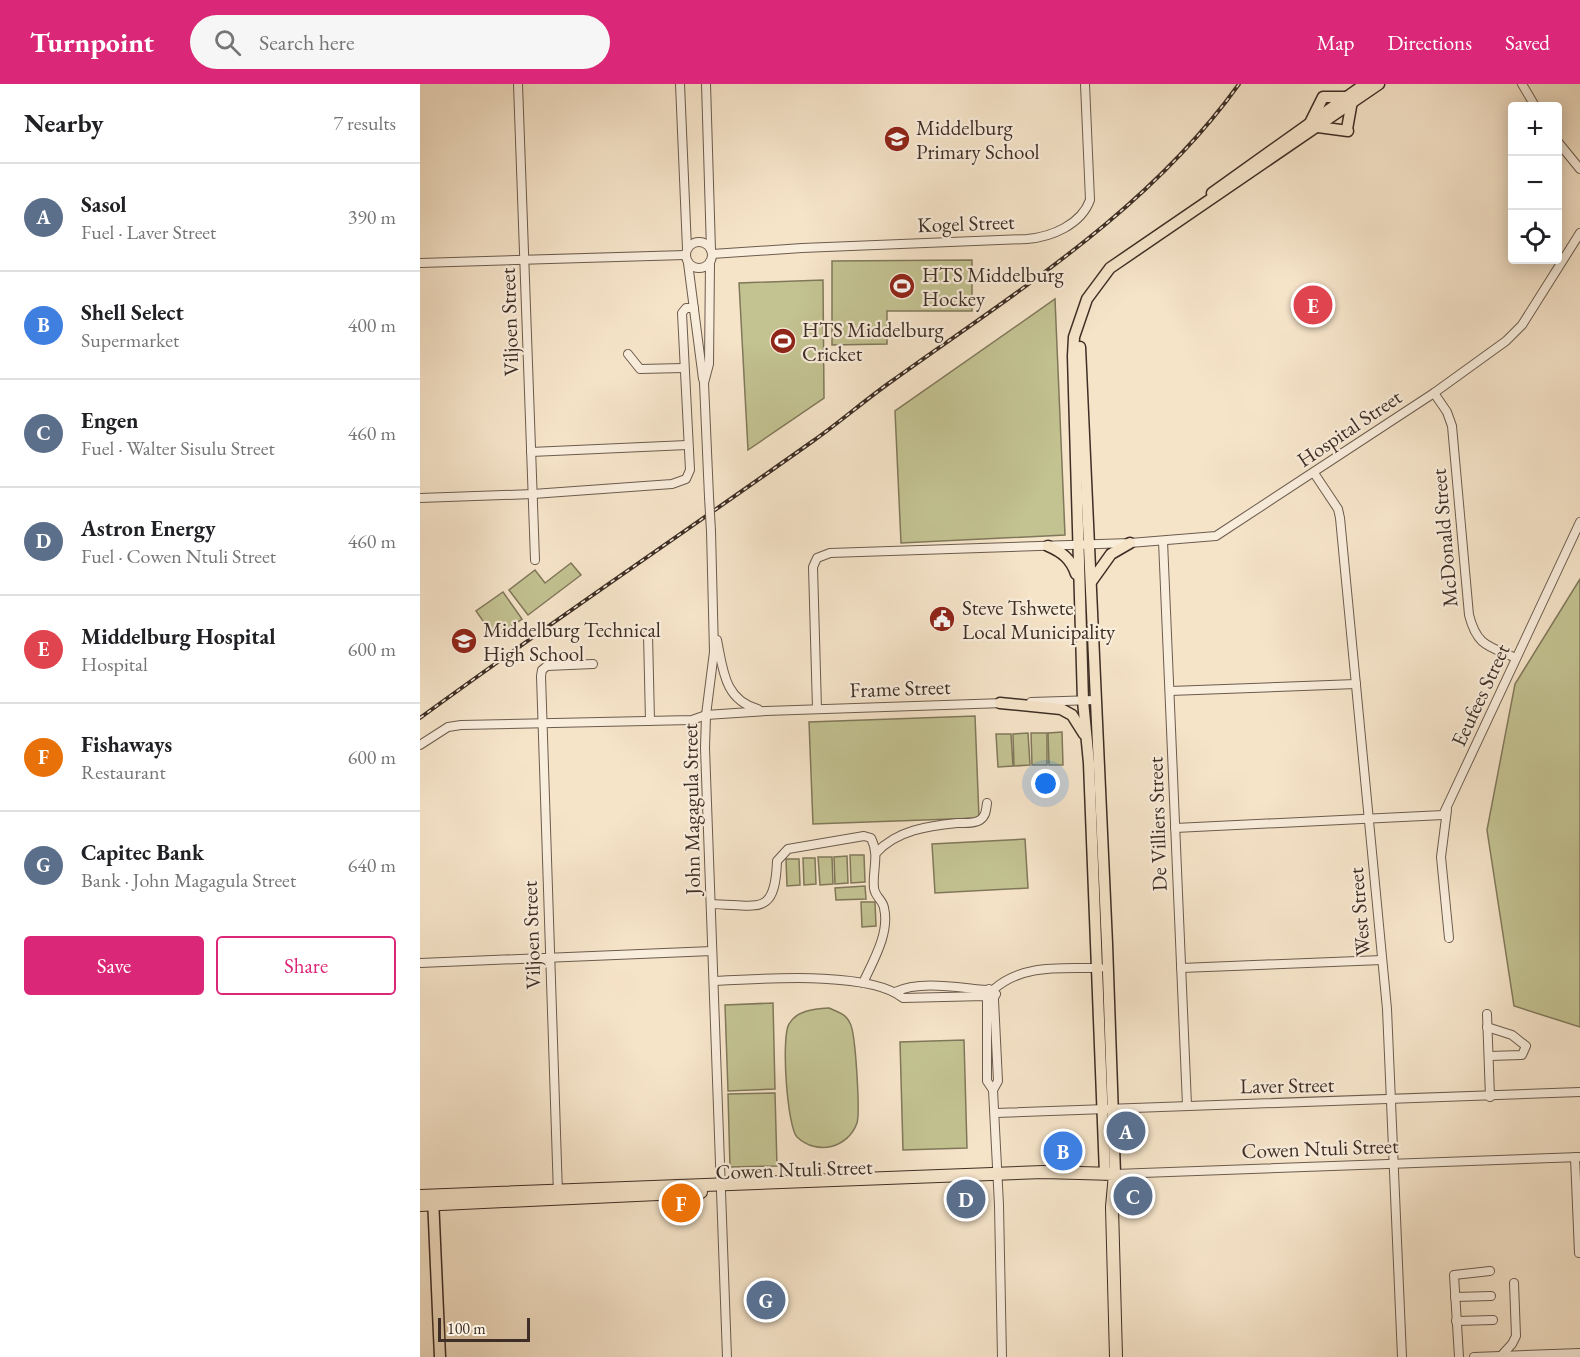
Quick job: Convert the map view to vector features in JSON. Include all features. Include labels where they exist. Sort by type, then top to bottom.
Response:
[{"type":"highway","name":"Cowen Ntuli Street","points":[[420,1205],[429,1198],[1110,1174]]},
{"type":"highway","points":[[1110,1174],[1116,1357]]},
{"type":"main road","points":[[1086,740],[1079,580],[1083,544],[1078,328],[1092,290],[1110,268],[1199,205],[1225,191],[1349,99],[1365,84]]},
{"type":"main road","points":[[1314,125],[1323,97],[1349,99],[1379,84]]},
{"type":"main road","points":[[1314,125],[1348,130],[1349,99]]},
{"type":"main road","points":[[1090,583],[1111,554],[1130,543]]},
{"type":"main road","points":[[1083,544],[1090,583],[1095,700],[1097,859],[1110,1174]]},
{"type":"main road","points":[[1048,546],[1065,555],[1072,563],[1079,580]]},
{"type":"main road","points":[[1000,703],[1069,712],[1076,719],[1094,763]]},
{"type":"main road","points":[[429,1198],[440,1357]]},
{"type":"street","name":"Viljoen Street","points":[[518,84],[535,560]]},
{"type":"street","points":[[680,84],[687,256],[704,384]]},
{"type":"street","name":"John Magagula Street","points":[[706,84],[711,255],[709,364],[704,384],[714,626],[706,715],[726,1357]]},
{"type":"street","name":"Kogel Street","points":[[711,255],[802,248],[1027,239],[1052,234],[1070,225],[1083,213],[1090,200],[1085,84]]},
{"type":"street","points":[[1522,84],[1533,102]]},
{"type":"street","points":[[1562,148],[1580,169]]},
{"type":"street","name":"Hospital Street","points":[[818,709],[813,567],[817,558],[830,553],[1130,543],[1216,536],[1434,393],[1506,341],[1522,325],[1580,232]]},
{"type":"street","points":[[420,263],[687,256],[699,242],[711,255],[697,268],[687,256]]},
{"type":"street","points":[[420,498],[533,494],[672,484],[686,479],[690,470],[683,368],[682,313],[686,308],[694,308]]},
{"type":"street","points":[[628,354],[640,369],[683,368]]},
{"type":"street","name":"McDonald Street","points":[[1434,393],[1447,412],[1452,426],[1472,628],[1482,644],[1516,658]]},
{"type":"street","points":[[531,452],[687,444]]},
{"type":"street","name":"West Street","points":[[1314,473],[1338,509],[1340,518],[1382,960],[1392,1101],[1402,1357]]},
{"type":"street","name":"Eeufees Street","points":[[1449,938],[1440,857],[1447,809],[1580,522]]},
{"type":"street","name":"De Villiers Street","points":[[1163,541],[1187,1106]]},
{"type":"street","points":[[714,626],[725,679],[732,693],[741,703],[766,711]]},
{"type":"street","points":[[648,634],[650,721]]},
{"type":"street","name":"Viljoen Street","points":[[558,1194],[541,724],[542,670],[553,665],[593,664]]},
{"type":"street","points":[[1170,691],[1356,684]]},
{"type":"street","name":"Frame Street","points":[[420,745],[435,734],[454,726],[692,720],[706,715],[766,711],[1095,700]]},
{"type":"street","points":[[876,853],[892,838],[903,834],[932,826],[976,822],[985,813],[987,803]]},
{"type":"street","points":[[1175,828],[1437,817],[1447,809]]},
{"type":"street","points":[[711,904],[768,902],[776,886],[777,861],[788,849],[864,836],[871,838],[876,853],[874,888],[884,904],[884,932],[863,983]]},
{"type":"street","points":[[420,963],[712,951]]},
{"type":"street","points":[[1181,968],[1382,960]]},
{"type":"street","points":[[714,981],[847,980],[895,992],[903,998],[989,995],[1018,973],[1034,970],[1103,968]]},
{"type":"street","points":[[989,995],[997,1037],[998,1081],[993,1090]]},
{"type":"street","points":[[989,995],[986,1038],[987,1081],[993,1090],[995,1113],[1002,1357]]},
{"type":"street","points":[[1487,1014],[1490,1097]]},
{"type":"street","points":[[1487,1027],[1512,1035],[1526,1047],[1521,1055],[1489,1056]]},
{"type":"street","points":[[986,1038],[997,1037]]},
{"type":"street","name":"Laver Street","points":[[995,1113],[1392,1101],[1580,1092]]},
{"type":"street","points":[[1577,1157],[1579,1253]]},
{"type":"street","name":"Cowen Ntuli Street","points":[[1110,1174],[1577,1157]]},
{"type":"street","points":[[1459,1357],[1454,1275],[1490,1271]]},
{"type":"street","points":[[1501,1356],[1516,1336],[1514,1283]]},
{"type":"street","points":[[1455,1297],[1491,1296]]},
{"type":"street","points":[[1456,1321],[1493,1320]]},
{"type":"street","points":[[1474,1357],[1580,1353]]},
{"type":"shaded area","name":"HTS Middelburg Hockey","points":[[972,260],[972,311],[887,311],[887,344],[832,345],[832,261]]},
{"type":"shaded area","name":"HTS Middelburg Cricket","points":[[823,280],[824,398],[748,450],[739,283]]},
{"type":"shaded area","points":[[1055,299],[1065,535],[901,543],[895,411]]},
{"type":"shaded area","points":[[571,563],[581,575],[528,615],[509,590],[535,570],[545,583]]},
{"type":"shaded area","points":[[1580,579],[1580,1027],[1514,1006],[1487,830],[1515,684]]},
{"type":"shaded area","points":[[503,592],[522,619],[495,638],[476,611]]},
{"type":"shaded area","points":[[975,716],[979,818],[813,824],[809,722]]},
{"type":"shaded area","points":[[1062,732],[1063,765],[1049,765],[1048,733]]},
{"type":"shaded area","points":[[1028,733],[1030,765],[1014,766],[1013,734]]},
{"type":"shaded area","points":[[1031,733],[1047,733],[1047,765],[1032,765]]},
{"type":"shaded area","points":[[996,734],[1011,734],[1013,766],[998,767]]},
{"type":"shaded area","points":[[1025,839],[1028,888],[935,893],[932,844]]},
{"type":"shaded area","points":[[850,855],[864,855],[865,882],[851,883]]},
{"type":"shaded area","points":[[847,856],[848,883],[835,884],[834,857]]},
{"type":"shaded area","points":[[818,857],[832,857],[833,884],[820,885]]},
{"type":"shaded area","points":[[803,858],[815,858],[816,884],[804,885]]},
{"type":"shaded area","points":[[786,859],[799,859],[800,885],[787,886]]},
{"type":"shaded area","points":[[865,886],[866,899],[836,900],[835,888]]},
{"type":"shaded area","points":[[861,902],[875,902],[876,926],[862,927]]},
{"type":"shaded area","points":[[773,1003],[775,1089],[728,1091],[725,1005]]},
{"type":"shaded area","points":[[829,1008],[846,1017],[852,1030],[857,1073],[858,1116],[853,1132],[847,1138],[822,1148],[805,1143],[797,1137],[793,1130],[788,1100],[785,1046],[792,1019],[801,1013]]},
{"type":"shaded area","points":[[964,1040],[967,1148],[903,1150],[900,1042]]},
{"type":"shaded area","points":[[775,1093],[777,1166],[730,1167],[728,1094]]},
{"type":"railway","points":[[420,718],[813,441],[882,388],[1033,281],[1122,210],[1164,171],[1203,130],[1239,84]]},
{"type":"place","name":"Middelburg Primary School","points":[[897,139]]},
{"type":"place","name":"HTS Middelburg Hockey","points":[[902,286]]},
{"type":"place","name":"Middelburg Hospital","points":[[1313,305]]},
{"type":"place","name":"HTS Middelburg Cricket","points":[[783,341]]},
{"type":"place","name":"Steve Tshwete Local Municipality","points":[[942,619]]},
{"type":"place","name":"Middelburg Technical High School","points":[[464,641]]},
{"type":"place","name":"Sasol","points":[[1126,1131]]},
{"type":"place","name":"Shell Select","points":[[1063,1151]]},
{"type":"place","name":"Engen","points":[[1133,1196]]},
{"type":"place","name":"Astron Energy","points":[[966,1199]]},
{"type":"place","name":"Fishaways","points":[[681,1203]]},
{"type":"place","name":"Capitec Bank","points":[[766,1300]]}]
